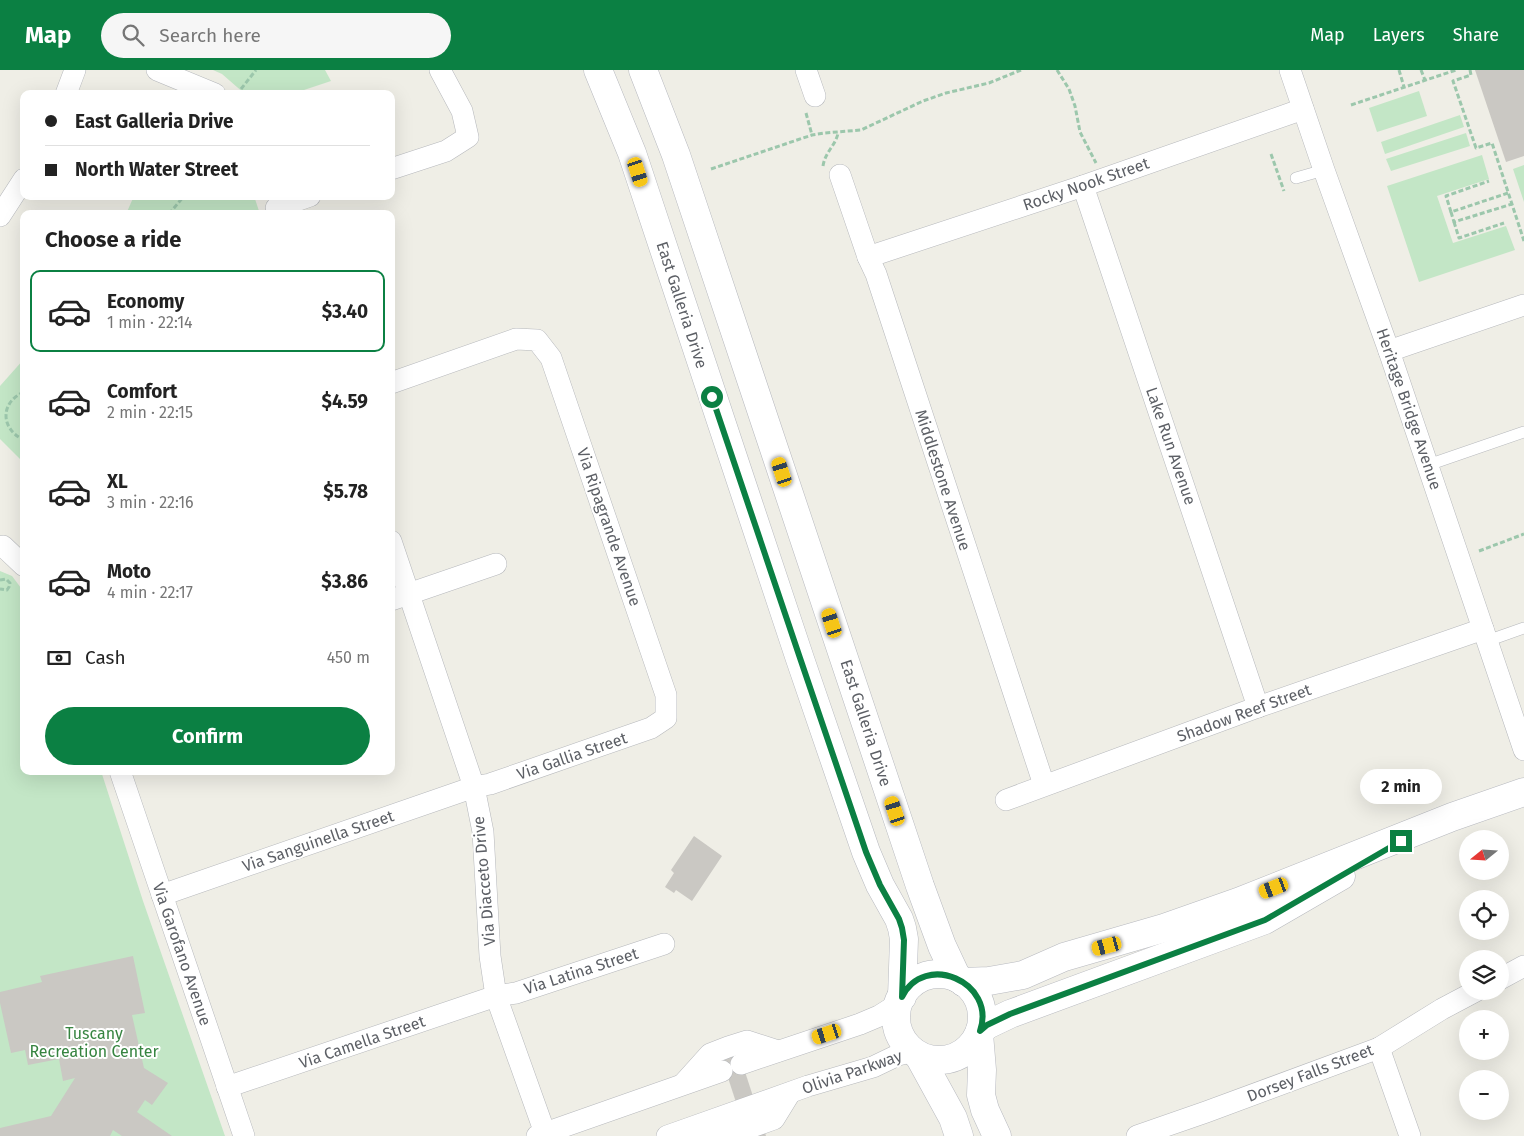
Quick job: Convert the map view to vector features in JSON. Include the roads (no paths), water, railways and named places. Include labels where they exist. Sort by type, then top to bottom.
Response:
[{"type":"main road","name":"East Galleria Drive","points":[[598,70],[632,153],[866,852],[902,928],[904,940],[900,1000]]},
{"type":"main road","name":"East Galleria Drive","points":[[643,70],[676,155],[920,886],[942,946],[960,980]]},
{"type":"main road","points":[[960,980],[989,981],[1023,975],[1064,957],[1114,943],[1238,902],[1452,817],[1524,792]]},
{"type":"main road","points":[[979,1032],[987,1025],[1010,1014],[1265,920],[1418,831]]},
{"type":"main road","points":[[943,974],[960,980],[969,986],[978,998],[982,1012],[982,1025],[977,1039],[968,1049],[956,1057],[943,1060],[929,1059],[916,1053],[906,1044],[899,1032],[896,1018],[900,1000],[905,991],[915,981],[929,975],[943,974]]},
{"type":"main road","points":[[979,1032],[982,1070],[981,1095],[996,1136]]},
{"type":"main road","points":[[916,1053],[953,1118],[959,1136]]},
{"type":"street","points":[[68,90],[76,70]]},
{"type":"street","points":[[157,70],[205,90]]},
{"type":"street","points":[[395,168],[446,151],[468,137],[462,111],[440,70]]},
{"type":"street","points":[[806,70],[810,102]]},
{"type":"street","name":"Heritage Bridge Avenue","points":[[1290,70],[1428,464],[1523,746]]},
{"type":"street","name":"Rocky Nook Street","points":[[868,257],[1083,186],[1303,109]]},
{"type":"street","name":"Middlestone Avenue","points":[[832,174],[876,274],[1044,785]]},
{"type":"street","points":[[0,216],[20,186]]},
{"type":"street","name":"Lake Run Avenue","points":[[1083,186],[1258,707]]},
{"type":"street","points":[[276,206],[296,200]]},
{"type":"street","points":[[1389,351],[1524,305]]},
{"type":"street","name":"Via Ripagrande Avenue","points":[[395,382],[516,339],[537,340],[551,358],[663,686],[666,695],[666,718]]},
{"type":"street","points":[[2,546],[20,562]]},
{"type":"street","points":[[400,597],[496,564]]},
{"type":"street","name":"Via Diacceto Drive","points":[[395,566],[400,597],[474,787],[483,832],[490,956],[496,996],[543,1135]]},
{"type":"street","name":"Shadow Reef Street","points":[[1006,800],[1258,707],[1485,635]]},
{"type":"street","name":"Via Gallia Street","points":[[474,787],[490,784],[651,728],[666,718]]},
{"type":"street","name":"Via Garofano Avenue","points":[[121,775],[244,1136]]},
{"type":"street","name":"Via Sanguinella Street","points":[[162,895],[474,787]]},
{"type":"street","name":"Via Latina Street","points":[[496,996],[516,993],[664,944]]},
{"type":"street","points":[[1509,974],[1524,966]]},
{"type":"street","name":"Via Camella Street","points":[[227,1087],[496,996]]},
{"type":"street","points":[[543,1135],[880,1016],[900,1000]]},
{"type":"street","name":"Dorsey Falls Street","points":[[1136,1136],[1173,1130],[1379,1048],[1459,1000]]},
{"type":"street","points":[[682,1086],[710,1054],[728,1047],[747,1041],[778,1051]]},
{"type":"street","points":[[1379,1048],[1410,1136]]},
{"type":"street","name":"Olivia Parkway","points":[[666,1136],[695,1127],[735,1133],[774,1119],[790,1093],[873,1067],[898,1054],[916,1053]]},
{"type":"lane","points":[[1296,178],[1324,170]]},
{"type":"lane","points":[[1428,464],[1524,432]]},
{"type":"lane","points":[[1485,635],[1524,628]]},
{"type":"park label","name":"Tuscany Recreation Center","points":[[94,1042]]}]
